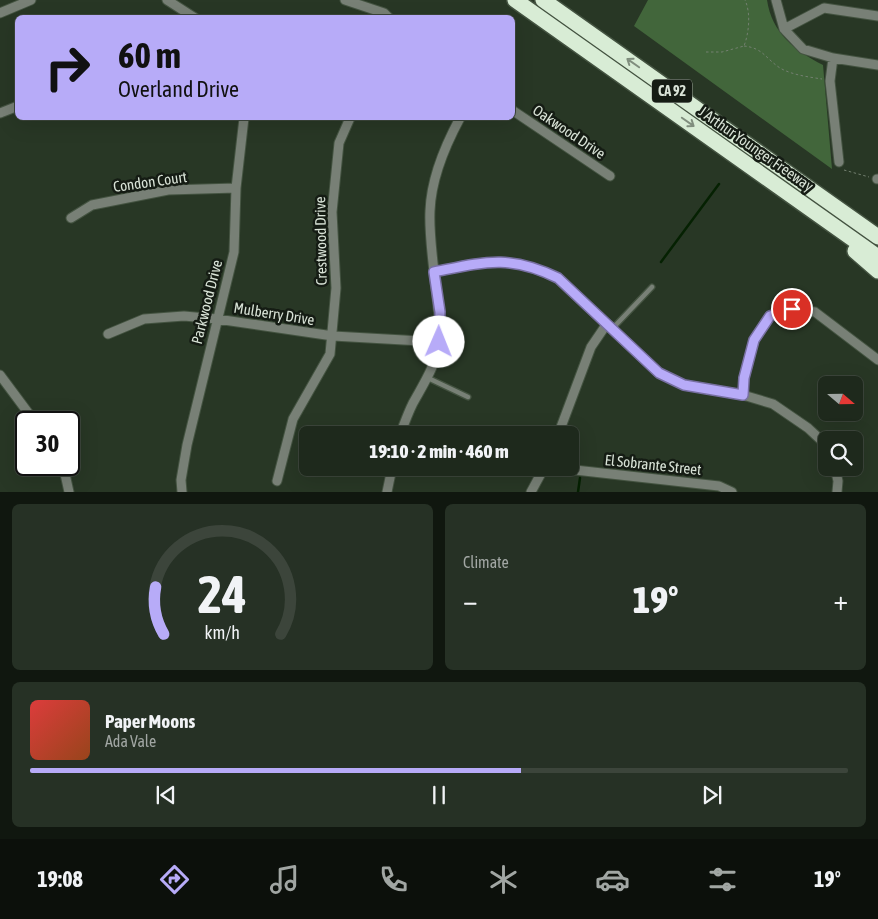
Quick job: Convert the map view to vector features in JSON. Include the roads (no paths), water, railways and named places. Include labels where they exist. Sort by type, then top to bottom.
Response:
[{"type":"highway","points":[[502,0],[576,43]]},
{"type":"highway","name":"J Arthur Younger Freeway","points":[[515,0],[878,257]]},
{"type":"highway","name":"J Arthur Younger Freeway","points":[[543,0],[878,237]]},
{"type":"highway","points":[[801,182],[878,230]]},
{"type":"highway","points":[[796,198],[878,271]]},
{"type":"street","points":[[0,13],[31,0]]},
{"type":"street","points":[[168,0],[190,15]]},
{"type":"street","points":[[345,0],[386,15]]},
{"type":"street","points":[[776,0],[784,29],[803,49],[833,58],[878,65]]},
{"type":"street","points":[[784,29],[824,8],[878,16]]},
{"type":"street","points":[[833,58],[830,81],[839,162]]},
{"type":"street","points":[[0,113],[15,107]]},
{"type":"street","name":"Oakwood Drive","points":[[515,112],[610,176]]},
{"type":"street","name":"Parkwood Drive","points":[[182,492],[180,480],[187,445],[234,252],[236,188],[244,120]]},
{"type":"street","name":"Crestwood Drive","points":[[277,481],[293,419],[330,354],[336,288],[332,212],[339,143],[349,120]]},
{"type":"street","points":[[404,426],[412,405],[428,378],[439,342],[440,312],[434,272],[430,210],[438,168],[449,137],[459,120]]},
{"type":"street","name":"Condon Court","points":[[71,218],[92,205],[168,190],[236,188]]},
{"type":"street","points":[[434,272],[500,261],[541,270],[558,278],[659,373],[684,385],[743,395],[774,404],[818,437]]},
{"type":"street","points":[[743,395],[744,378],[754,340],[770,316],[792,309],[815,312],[878,360]]},
{"type":"street","name":"Mulberry Drive","points":[[108,334],[144,319],[184,316],[333,336],[439,342]]},
{"type":"street","points":[[561,426],[591,347],[609,328]]},
{"type":"street","points":[[0,375],[27,411]]},
{"type":"street","name":"El Sobrante Street","points":[[579,471],[719,486],[732,492]]},
{"type":"street","points":[[65,476],[69,492]]},
{"type":"street","points":[[387,492],[390,476]]},
{"type":"street","points":[[531,492],[540,476]]},
{"type":"street","points":[[837,476],[837,492]]},
{"type":"lane","points":[[609,328],[652,288]]},
{"type":"lane","points":[[428,378],[468,397]]},
{"type":"waterway","points":[[661,262],[719,184]]},
{"type":"waterway","points":[[578,492],[580,478]]}]
